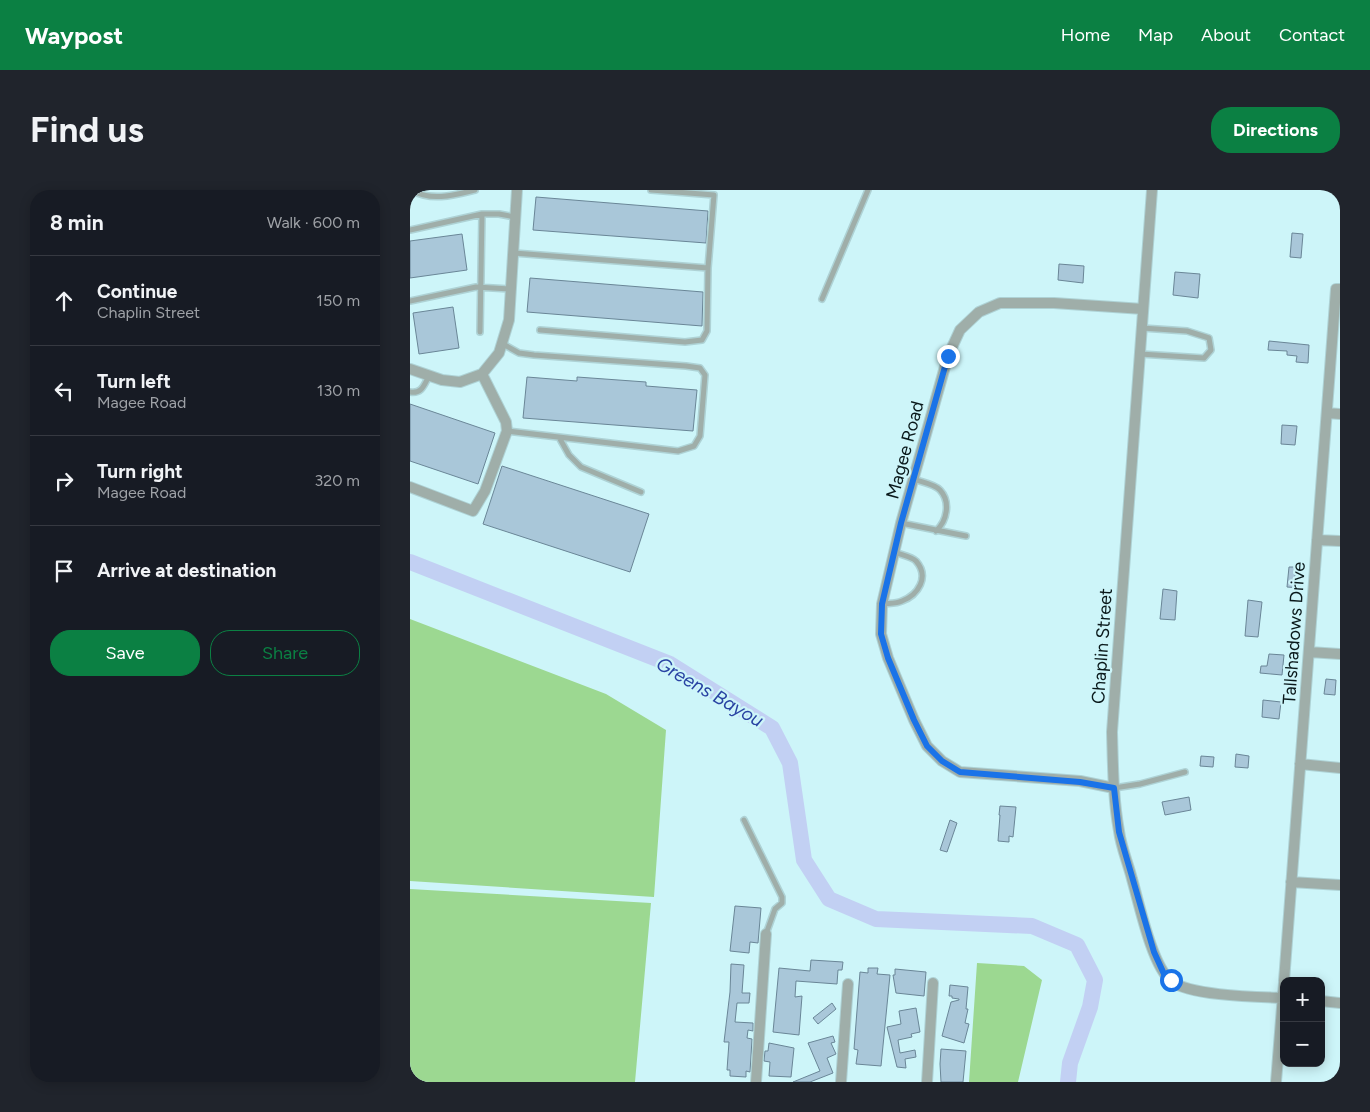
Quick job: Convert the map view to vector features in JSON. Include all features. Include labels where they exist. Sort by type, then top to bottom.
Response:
[{"type":"street","points":[[410,369],[442,380],[460,382],[482,374],[500,354],[509,320],[517,190]]},
{"type":"street","name":"Chaplin Street","points":[[1152,190],[1112,732],[1114,788],[1119,832],[1154,952],[1164,974],[1178,985],[1194,990],[1261,998],[1280,998]]},
{"type":"street","name":"Tallshadows Drive","points":[[1284,977],[1338,289]]},
{"type":"street","name":"Magee Road","points":[[1114,788],[1080,782],[960,772],[942,761],[927,746],[888,658],[881,634],[882,604],[901,523],[948,356],[960,330],[979,312],[1000,303],[1054,303],[1143,309]]},
{"type":"street","points":[[410,486],[473,511],[485,491],[507,431],[506,422],[482,374]]},
{"type":"street","points":[[1327,413],[1340,414]]},
{"type":"street","points":[[1317,540],[1340,541]]},
{"type":"street","points":[[1309,652],[1340,654]]},
{"type":"street","points":[[1300,764],[1340,768]]},
{"type":"street","points":[[1291,882],[1340,885]]},
{"type":"street","points":[[756,1082],[766,934]]},
{"type":"street","points":[[927,1082],[933,983]]},
{"type":"street","points":[[841,1082],[848,984]]},
{"type":"street","points":[[1325,1001],[1340,1003]]},
{"type":"street","name":"Tallshadows Drive","points":[[1276,1082],[1281,1022]]},
{"type":"lane","points":[[411,190],[421,194],[448,197],[472,190]]},
{"type":"lane","points":[[540,330],[686,342],[702,340],[707,331],[708,268],[714,195],[651,190]]},
{"type":"lane","points":[[822,299],[868,190]]},
{"type":"lane","points":[[480,332],[482,214]]},
{"type":"lane","points":[[410,230],[482,214],[499,214],[515,218]]},
{"type":"lane","points":[[514,253],[708,268]]},
{"type":"lane","points":[[410,301],[481,287],[512,289]]},
{"type":"lane","points":[[1140,354],[1204,358],[1211,350],[1209,338],[1187,331],[1142,328]]},
{"type":"lane","points":[[503,344],[519,353],[686,366],[700,368],[704,375],[700,436],[694,446],[678,451],[507,431]]},
{"type":"lane","points":[[410,392],[418,392],[428,376]]},
{"type":"lane","points":[[560,438],[569,456],[581,467],[641,492]]},
{"type":"lane","points":[[913,479],[939,489],[944,496],[946,515],[936,531]]},
{"type":"lane","points":[[901,523],[966,536]]},
{"type":"lane","points":[[882,604],[901,602],[921,586],[921,575],[917,562],[894,552]]},
{"type":"lane","points":[[1114,788],[1140,784],[1185,772]]},
{"type":"lane","points":[[744,820],[782,896],[782,903],[775,909],[766,934]]},
{"type":"green space","points":[[410,619],[606,694],[666,730],[654,897],[410,881]]},
{"type":"green space","points":[[410,889],[651,903],[635,1082],[410,1082]]},
{"type":"green space","points":[[977,963],[1024,966],[1042,980],[1018,1082],[969,1082]]},
{"type":"building","points":[[536,197],[708,211],[706,243],[533,230]]},
{"type":"building","points":[[1292,233],[1303,234],[1301,258],[1290,257]]},
{"type":"building","points":[[462,234],[467,270],[410,278],[410,241]]},
{"type":"building","points":[[1059,264],[1084,266],[1083,283],[1058,280]]},
{"type":"building","points":[[1175,272],[1200,274],[1198,298],[1173,295]]},
{"type":"building","points":[[530,278],[703,292],[702,326],[527,312]]},
{"type":"building","points":[[453,307],[459,348],[419,354],[413,313]]},
{"type":"building","points":[[1269,341],[1309,345],[1308,363],[1296,362],[1297,356],[1287,355],[1287,351],[1268,350]]},
{"type":"building","points":[[527,377],[577,381],[577,377],[646,382],[646,386],[697,390],[693,431],[523,418]]},
{"type":"building","points":[[410,404],[495,433],[478,484],[410,461]]},
{"type":"building","points":[[1282,425],[1297,426],[1295,445],[1281,444]]},
{"type":"building","points":[[502,466],[649,514],[630,572],[483,524]]},
{"type":"building","points":[[1289,567],[1295,567],[1295,577],[1301,577],[1300,588],[1287,587]]},
{"type":"building","points":[[1163,589],[1177,591],[1175,620],[1160,619]]},
{"type":"building","points":[[1248,600],[1262,602],[1258,637],[1245,636]]},
{"type":"building","points":[[1269,654],[1284,655],[1282,675],[1260,673],[1261,666],[1267,666]]},
{"type":"building","points":[[1326,679],[1336,680],[1335,695],[1324,694]]},
{"type":"building","points":[[1263,700],[1281,702],[1279,719],[1262,717]]},
{"type":"building","points":[[1236,754],[1249,756],[1248,768],[1235,767]]},
{"type":"building","points":[[1201,756],[1214,757],[1213,767],[1200,766]]},
{"type":"building","points":[[1189,797],[1191,810],[1165,815],[1162,802]]},
{"type":"building","points":[[1000,806],[1016,807],[1013,837],[1009,836],[1009,842],[998,841]]},
{"type":"building","points":[[950,820],[957,823],[947,852],[940,850]]},
{"type":"building","points":[[735,906],[761,908],[758,943],[750,942],[749,953],[730,951]]},
{"type":"building","points":[[811,960],[843,962],[842,970],[838,970],[837,984],[796,981],[795,997],[802,996],[799,1035],[773,1032],[779,968],[810,971]]},
{"type":"building","points":[[731,964],[744,965],[742,993],[750,993],[749,1003],[737,1003],[735,1022],[753,1023],[753,1031],[748,1030],[747,1038],[752,1039],[750,1072],[746,1071],[746,1077],[730,1076],[730,1070],[727,1070],[729,1042],[724,1042],[730,992]]},
{"type":"building","points":[[868,968],[878,968],[877,974],[890,975],[881,1066],[856,1064],[858,1050],[854,1049],[860,972],[868,973]]},
{"type":"building","points":[[895,969],[926,972],[924,996],[896,993],[893,975],[895,975]]},
{"type":"building","points":[[950,985],[968,987],[966,1009],[968,1009],[965,1023],[969,1024],[964,1043],[942,1036],[951,1002],[959,1000],[949,996]]},
{"type":"building","points":[[832,1003],[836,1009],[818,1024],[813,1018]]},
{"type":"building","points":[[916,1008],[920,1032],[911,1034],[912,1037],[898,1040],[900,1053],[915,1050],[916,1057],[905,1059],[906,1068],[897,1067],[887,1027],[901,1024],[899,1011]]},
{"type":"building","points":[[833,1036],[835,1042],[831,1043],[836,1054],[827,1058],[833,1073],[810,1082],[793,1082],[820,1071],[808,1043]]},
{"type":"building","points":[[769,1043],[794,1048],[791,1077],[769,1076],[770,1062],[764,1061],[765,1051],[768,1051]]},
{"type":"building","points":[[941,1049],[966,1051],[963,1082],[941,1082]]},
{"type":"waterway","name":"Greens Bayou","points":[[410,562],[670,664],[772,728],[790,763],[804,860],[829,899],[876,919],[1032,926],[1077,945],[1095,980],[1090,1007],[1070,1063],[1068,1082]]},
{"type":"route","points":[[948,356],[901,523],[882,604],[881,634],[888,658],[927,746],[942,761],[960,772],[1080,782],[1114,788],[1119,832],[1154,952],[1164,974],[1171,980]]}]
